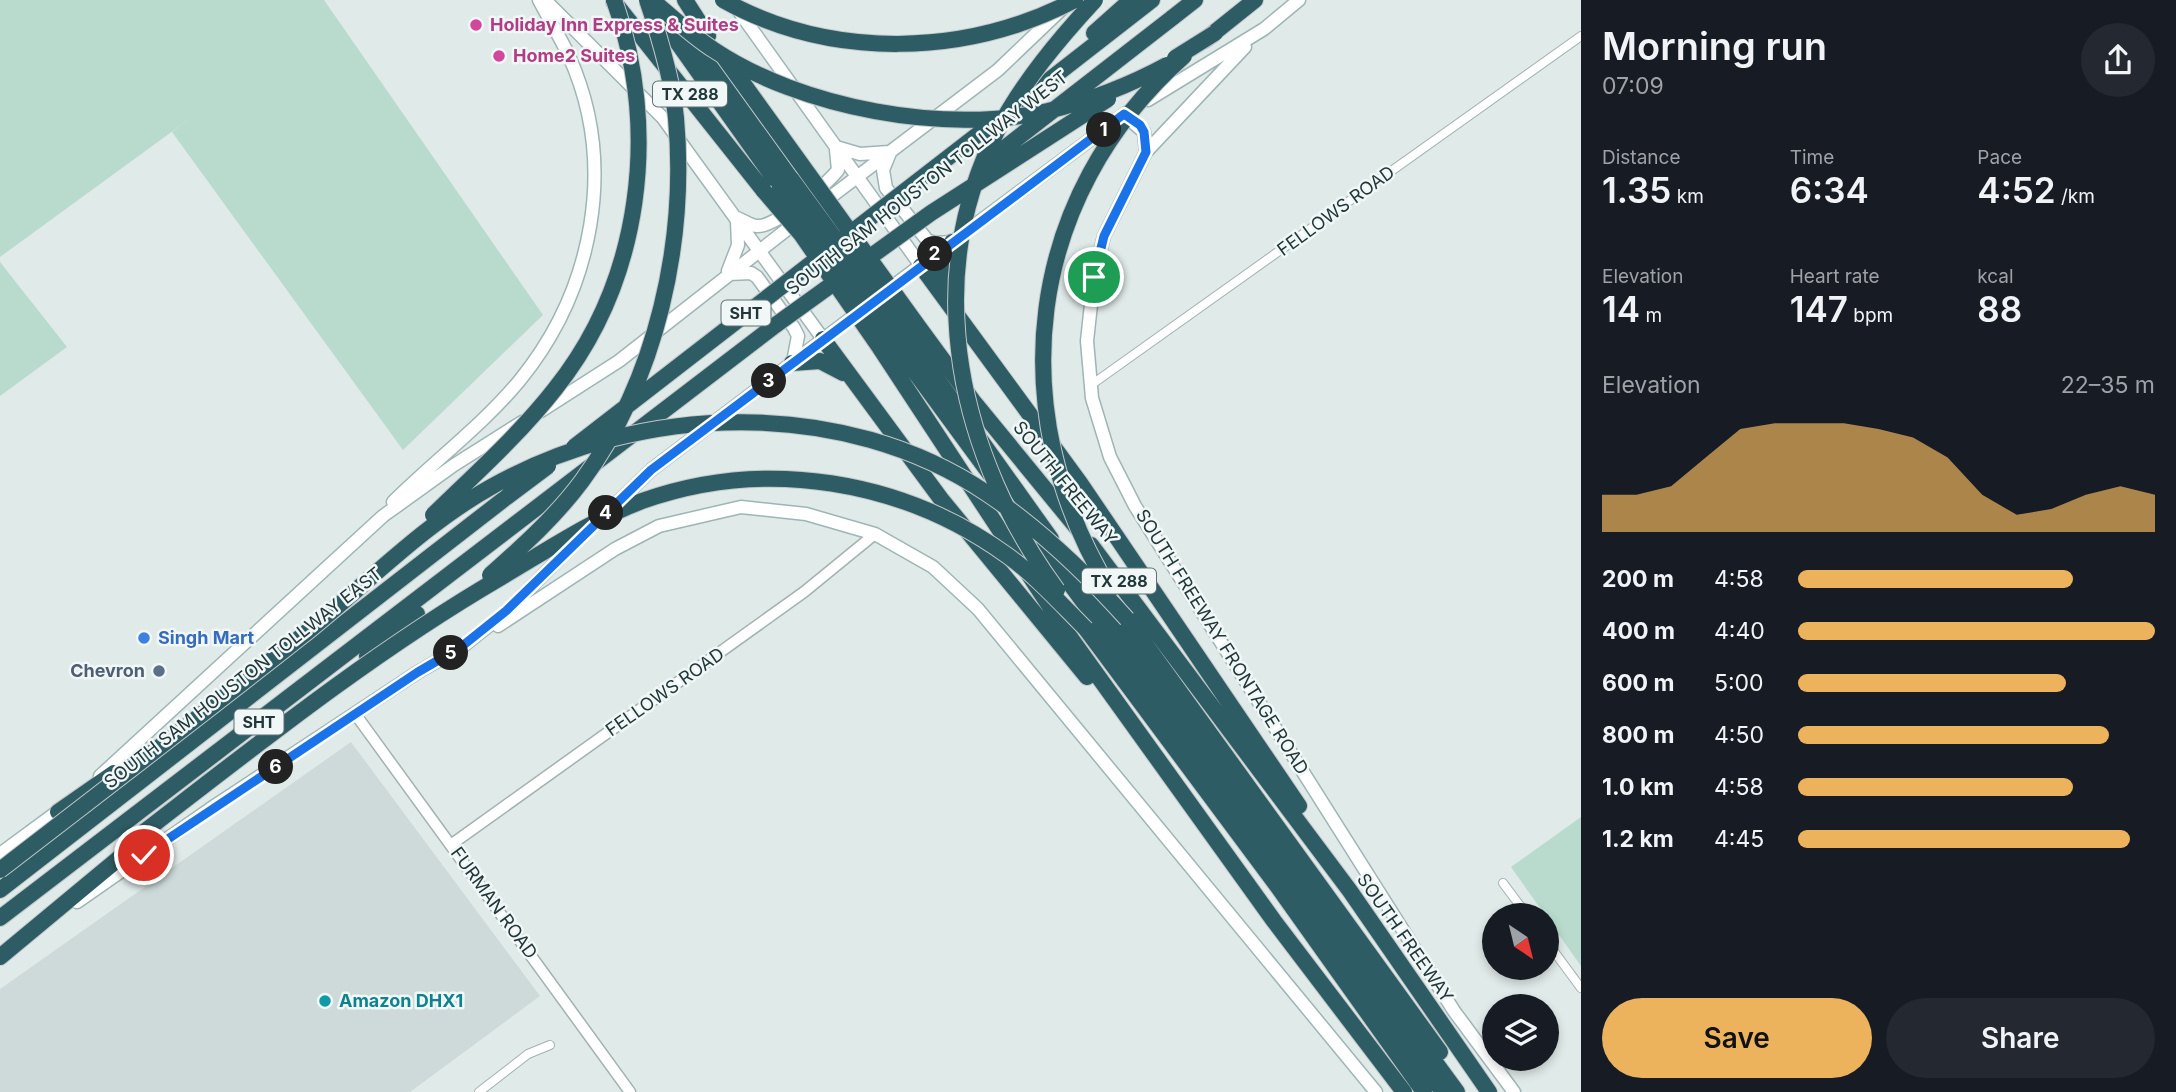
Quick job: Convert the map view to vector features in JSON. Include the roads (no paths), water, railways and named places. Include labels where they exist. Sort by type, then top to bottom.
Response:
[{"type":"highway","name":"SOUTH FREEWAY","points":[[614,0],[778,186],[801,234],[897,334],[973,401],[1095,549],[1223,717],[1315,847],[1350,891],[1489,1092]]},
{"type":"highway","points":[[0,870],[304,634],[371,575],[509,441],[548,397],[577,358],[618,272],[635,206],[640,150],[636,83],[614,0]]},
{"type":"highway","points":[[649,0],[778,186],[897,334],[1457,1092]]},
{"type":"highway","points":[[649,0],[715,51],[772,80],[852,106],[915,116],[981,118],[1046,111],[1124,85],[1184,56]]},
{"type":"highway","points":[[462,600],[523,546],[584,478],[624,412],[651,341],[672,257],[677,152],[676,116],[661,41],[649,0]]},
{"type":"highway","points":[[663,0],[778,186]]},
{"type":"highway","name":"SOUTH FREEWAY","points":[[685,0],[897,334],[1072,640],[1181,794],[1404,1092]]},
{"type":"highway","points":[[698,0],[708,36]]},
{"type":"highway","points":[[723,0],[753,15],[814,35],[898,45],[930,43],[1000,30],[1073,0]]},
{"type":"highway","points":[[1095,0],[1044,59],[997,132],[973,192],[959,259],[956,300],[959,350],[968,405],[993,484],[1045,574],[1365,1007],[1431,1092]]},
{"type":"highway","points":[[985,129],[1131,0]]},
{"type":"highway","name":"SOUTH SAM HOUSTON TOLLWAY WEST","points":[[508,496],[1152,0]]},
{"type":"highway","name":"SOUTH SAM HOUSTON TOLLWAY WEST","points":[[516,526],[1195,0]]},
{"type":"highway","points":[[1127,619],[1084,544],[1062,487],[1047,431],[1044,405],[1044,320],[1063,234],[1091,169],[1110,137],[1136,105],[1184,56],[1255,0]]},
{"type":"highway","points":[[777,324],[963,192],[1215,33],[1262,0]]},
{"type":"highway","points":[[945,297],[942,271],[952,242]]},
{"type":"highway","points":[[921,266],[1147,580],[1301,810],[1315,847]]},
{"type":"highway","points":[[897,334],[1443,1092]]},
{"type":"highway","points":[[823,339],[941,499],[1181,794]]},
{"type":"highway","points":[[792,363],[820,361],[830,364],[854,381]]},
{"type":"highway","points":[[371,575],[460,506],[511,477],[551,459],[660,427],[728,423],[783,425],[864,439],[916,458],[986,493],[1069,556],[1127,619],[1467,1092]]},
{"type":"highway","points":[[0,944],[237,760],[462,600],[571,536],[641,502],[721,482],[807,480],[892,495],[943,517],[1010,557],[1086,629]]},
{"type":"highway","points":[[58,812],[508,496]]},
{"type":"highway","name":"SOUTH SAM HOUSTON TOLLWAY EAST","points":[[0,890],[508,496]]},
{"type":"highway","points":[[0,958],[386,641],[516,526]]},
{"type":"highway","name":"SHT","points":[[0,918],[516,526]]},
{"type":"highway","points":[[1365,1007],[1424,1092]]},
{"type":"main road","points":[[383,516],[399,496],[518,382],[569,305],[580,270],[590,231],[596,178],[590,124],[570,57],[539,0]]},
{"type":"main road","points":[[545,0],[663,118],[823,339]]},
{"type":"main road","points":[[731,0],[752,34],[921,266]]},
{"type":"main road","points":[[0,854],[58,812],[383,516],[454,466],[619,361],[727,274],[998,70],[1073,0]]},
{"type":"main road","points":[[461,647],[506,611],[651,470],[1124,114],[1264,29],[1299,0]]},
{"type":"main road","name":"SOUTH FREEWAY FRONTAGE ROAD","points":[[1264,29],[1146,152],[1104,236],[1094,277],[1087,341],[1091,385],[1104,444],[1129,495],[1454,1011],[1514,1092]]},
{"type":"main road","points":[[1124,114],[1140,125],[1144,132],[1146,152]]},
{"type":"main road","points":[[736,218],[756,226],[769,224],[829,181],[838,170],[836,147]]},
{"type":"main road","points":[[836,147],[860,154],[890,152]]},
{"type":"main road","points":[[890,152],[883,170],[886,188],[927,240],[935,243],[952,242]]},
{"type":"main road","points":[[727,274],[738,245],[736,218]]},
{"type":"main road","points":[[727,274],[751,272],[757,277],[798,336],[792,363]]},
{"type":"main road","points":[[0,958],[135,860],[615,549],[659,526],[741,507],[806,514],[875,534],[933,567],[978,609],[1376,1092]]},
{"type":"street","name":"FELLOWS ROAD","points":[[1091,385],[1581,36]]},
{"type":"street","name":"FELLOWS ROAD","points":[[452,844],[804,592],[875,534]]},
{"type":"street","name":"FURMAN ROAD","points":[[356,715],[630,1092]]},
{"type":"street","points":[[1503,883],[1518,903]]},
{"type":"street","points":[[1559,958],[1581,988]]},
{"type":"street","points":[[479,1092],[528,1054],[550,1045]]},
{"type":"place","name":"Holiday Inn Express & Suites","points":[[476,25]]},
{"type":"place","name":"Home2 Suites","points":[[499,56]]},
{"type":"place","name":"Singh Mart","points":[[144,638]]},
{"type":"place","name":"Chevron","points":[[159,671]]},
{"type":"place","name":"Amazon DHX1","points":[[325,1001]]}]
